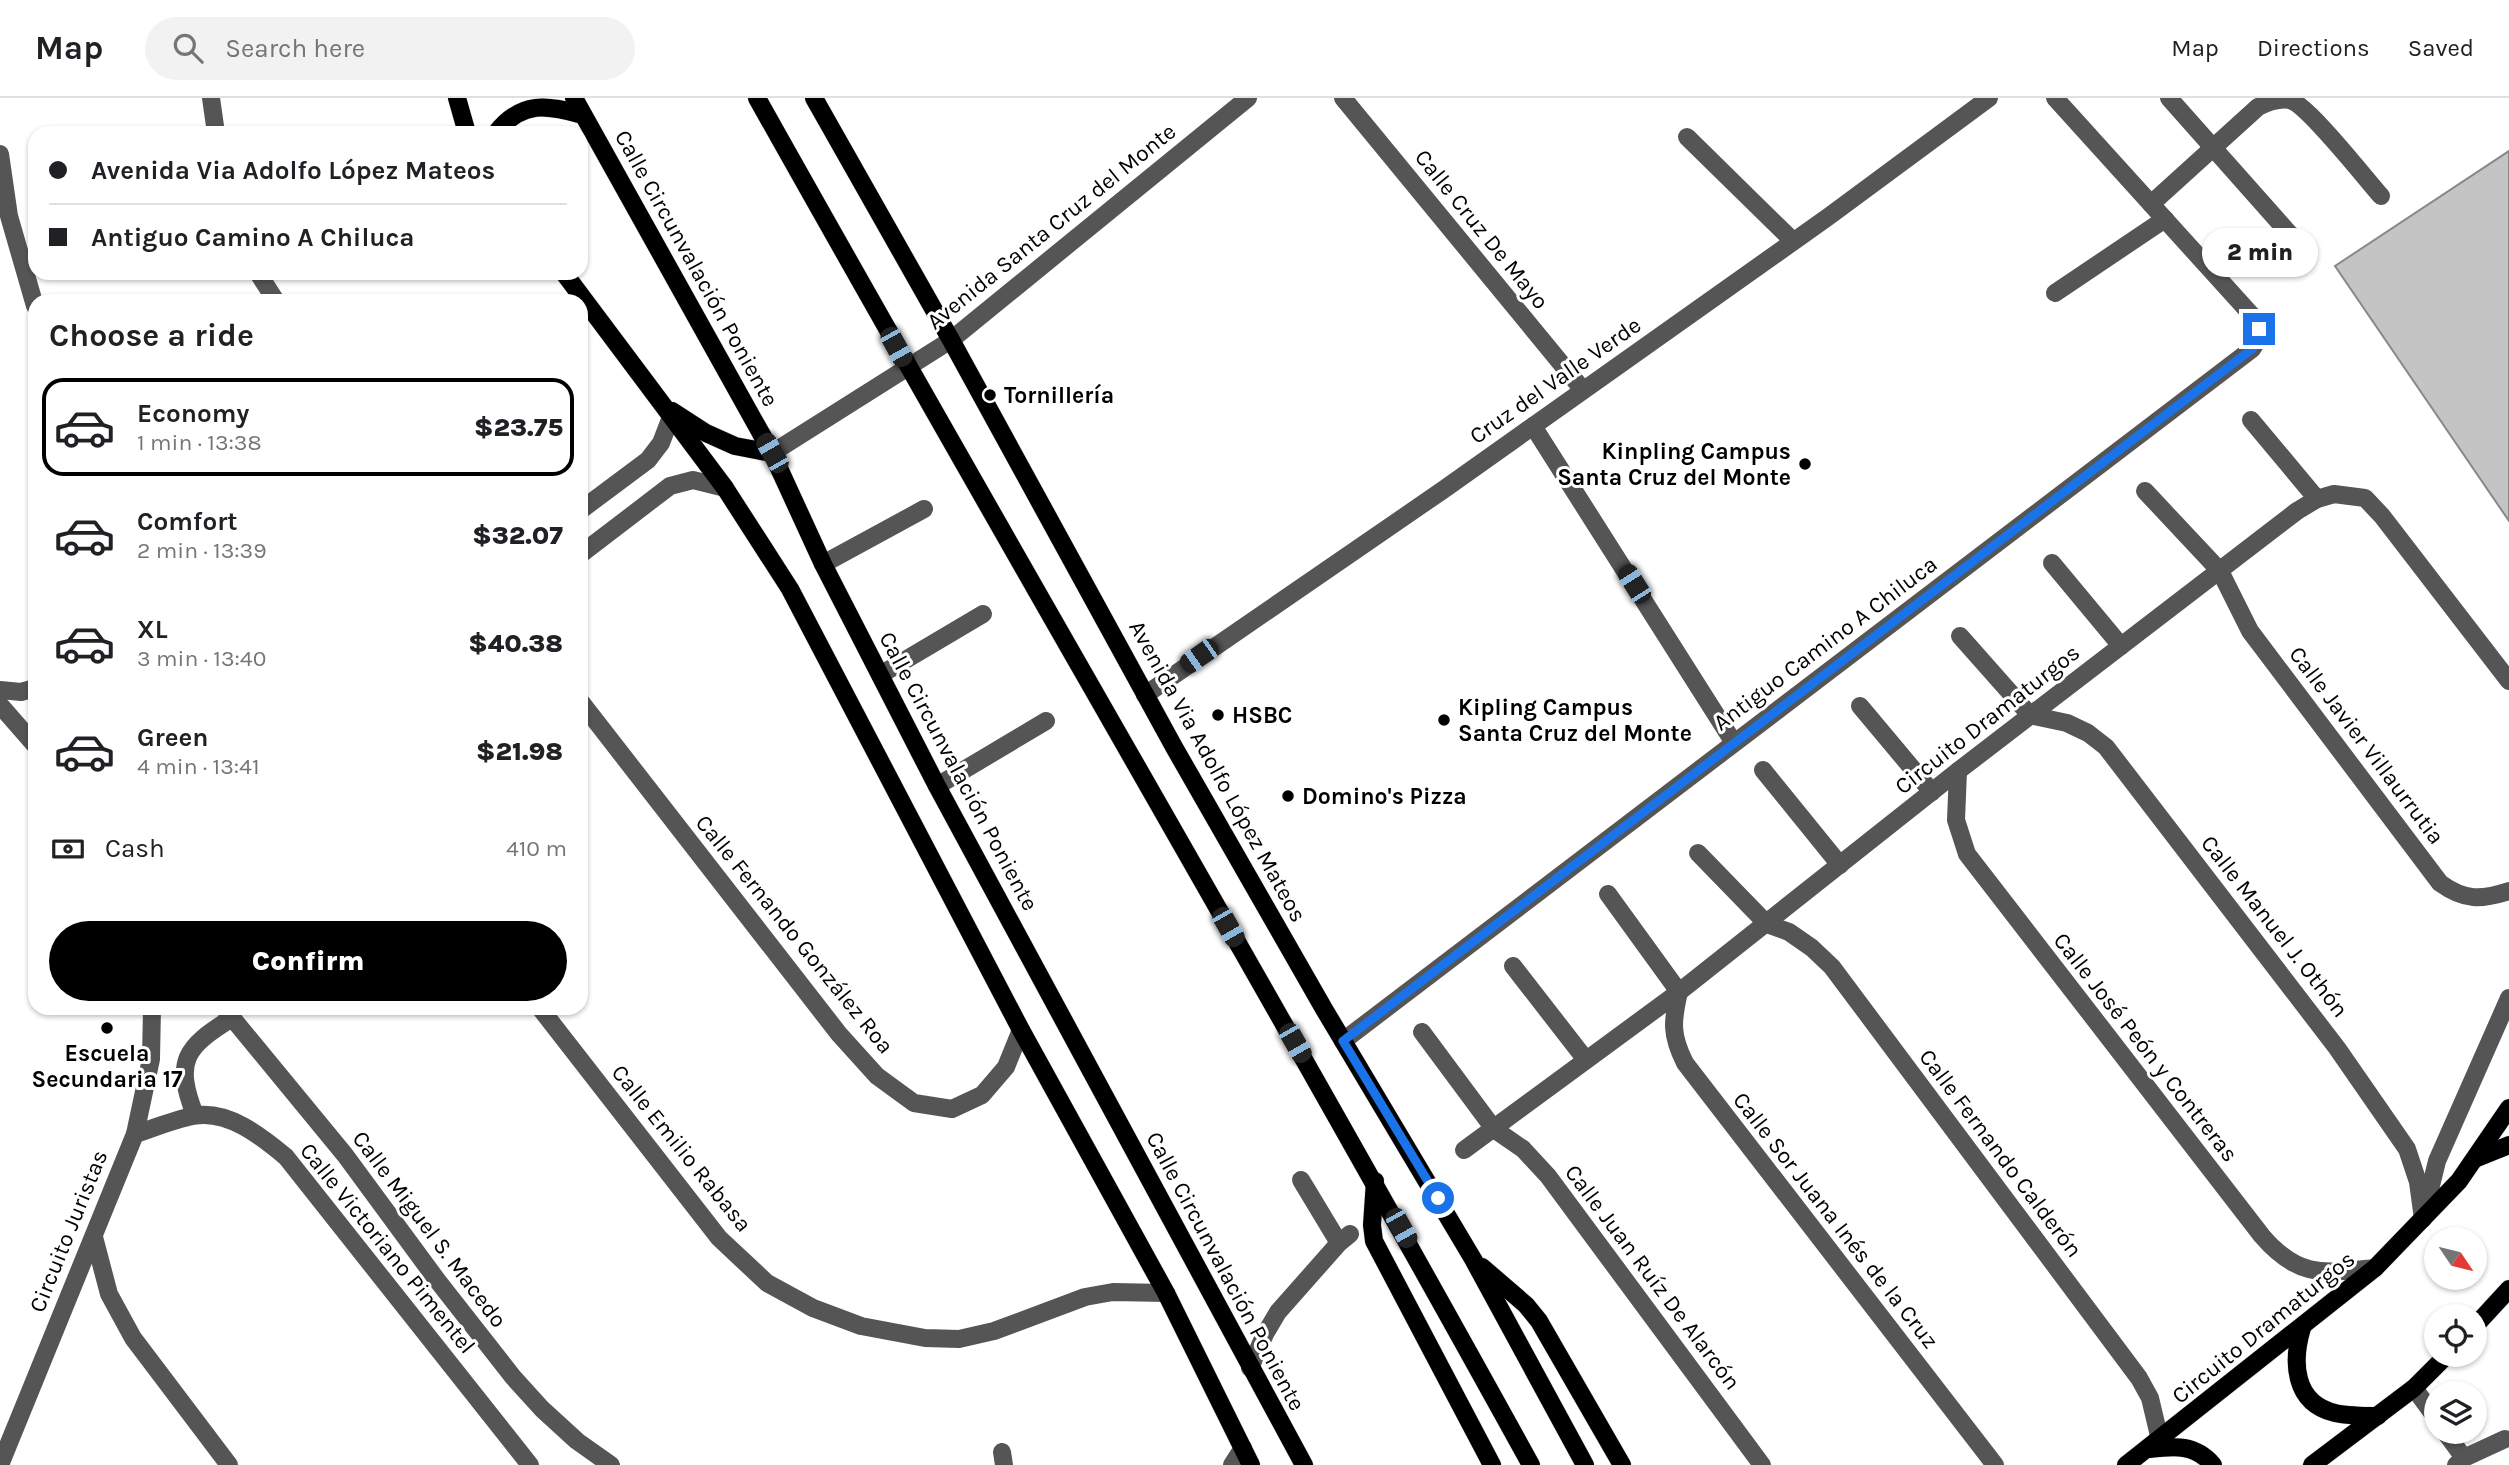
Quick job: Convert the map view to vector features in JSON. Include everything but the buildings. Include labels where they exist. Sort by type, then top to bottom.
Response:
[{"type":"main road","points":[[457,98],[465,126]]},
{"type":"main road","name":"Calle Circunvalación Poniente","points":[[574,98],[772,453],[823,564],[937,786],[1304,1465]]},
{"type":"main road","points":[[757,98],[908,368],[1375,1181],[1531,1465]]},
{"type":"main road","name":"Avenida Via Adolfo López Mateos","points":[[814,98],[951,340],[1145,695],[1343,1041],[1473,1259],[1585,1465]]},
{"type":"main road","points":[[502,126],[526,109],[551,106],[583,115]]},
{"type":"main road","points":[[588,305],[725,488],[790,590],[1021,1030],[1166,1293],[1251,1465]]},
{"type":"main road","points":[[666,410],[735,446],[772,453]]},
{"type":"main road","name":"Circuito Dramaturgos","points":[[2126,1465],[2375,1268],[2459,1181],[2509,1108]]},
{"type":"main road","points":[[2475,1159],[2509,1145]]},
{"type":"main road","points":[[1375,1181],[1372,1224],[1374,1241],[1492,1465]]},
{"type":"main road","points":[[1473,1259],[1539,1321],[1622,1465]]},
{"type":"main road","points":[[2487,1313],[2509,1289]]},
{"type":"main road","points":[[2302,1328],[2296,1347],[2295,1364],[2307,1395],[2332,1413],[2378,1416]]},
{"type":"main road","points":[[2312,1465],[2378,1416],[2435,1367]]},
{"type":"main road","points":[[2153,1445],[2187,1447],[2204,1455],[2213,1465]]},
{"type":"street","points":[[211,98],[215,126]]},
{"type":"street","name":"Avenida Santa Cruz del Monte","points":[[772,453],[951,340],[1248,98]]},
{"type":"street","name":"Calle Cruz De Mayo","points":[[1343,98],[1583,390]]},
{"type":"street","name":"Cruz del Valle Verde","points":[[1145,695],[1534,426],[1989,98]]},
{"type":"street","points":[[2054,98],[2165,219],[2055,293]]},
{"type":"street","points":[[2169,98],[2295,240]]},
{"type":"street","points":[[2151,204],[2258,107],[2272,99],[2290,100],[2307,111],[2381,196]]},
{"type":"street","points":[[1688,137],[1793,241]]},
{"type":"street","points":[[0,155],[9,216],[32,294]]},
{"type":"street","name":"Antiguo Camino A Chiluca","points":[[1343,1041],[2252,349],[2258,341],[2257,321],[2165,219]]},
{"type":"street","points":[[588,505],[648,460],[661,443],[666,410]]},
{"type":"street","points":[[2251,420],[2317,499]]},
{"type":"street","points":[[1534,426],[1734,743]]},
{"type":"street","points":[[588,549],[670,486],[693,480],[725,488]]},
{"type":"street","name":"Calle Javier Villaurrutia","points":[[2145,491],[2220,571],[2250,631],[2440,883],[2466,898],[2509,891]]},
{"type":"street","name":"Circuito Dramaturgos","points":[[1464,1150],[1679,992],[2030,715],[2297,511],[2317,499],[2334,494],[2365,498],[2382,516],[2509,681]]},
{"type":"street","points":[[823,564],[924,509]]},
{"type":"street","points":[[2052,563],[2121,646]]},
{"type":"street","points":[[880,675],[984,614]]},
{"type":"street","points":[[1960,636],[2030,715]]},
{"type":"street","points":[[0,690],[28,690]]},
{"type":"street","points":[[0,705],[28,737]]},
{"type":"street","points":[[1860,706],[1932,792]]},
{"type":"street","name":"Calle Fernando González Roa","points":[[588,715],[839,1034],[877,1076],[895,1090],[914,1103],[952,1109],[982,1095],[1006,1067],[1021,1030]]},
{"type":"street","name":"Calle Manuel J. Othón","points":[[2030,715],[2067,723],[2088,733],[2106,747],[2337,1048],[2407,1149],[2417,1182],[2423,1219]]},
{"type":"street","points":[[937,786],[1046,721]]},
{"type":"street","points":[[1763,770],[1840,865]]},
{"type":"street","name":"Calle José Peón y Contreras","points":[[1958,771],[1956,820],[1967,854],[2277,1254],[2300,1266],[2323,1273],[2375,1268]]},
{"type":"street","points":[[1698,853],[1767,924]]},
{"type":"street","points":[[1608,894],[1679,992]]},
{"type":"street","name":"Calle Fernando Calderón","points":[[1767,924],[1789,932],[1812,948],[1832,967],[2139,1378],[2150,1398],[2153,1445]]},
{"type":"street","points":[[1513,965],[1586,1060]]},
{"type":"street","name":"Calle Sor Juana Inés de la Cruz","points":[[1679,992],[1672,1019],[1675,1043],[1685,1063],[1994,1465]]},
{"type":"street","points":[[2423,1219],[2437,1161],[2509,998]]},
{"type":"street","name":"Circuito Juristas","points":[[0,1465],[135,1134],[151,1059],[152,1015]]},
{"type":"street","points":[[195,1115],[187,1095],[184,1073],[190,1052],[226,1015]]},
{"type":"street","name":"Calle Miguel S. Macedo","points":[[230,1015],[345,1155],[513,1377],[542,1409],[577,1441],[611,1465]]},
{"type":"street","name":"Calle Emilio Rabasa","points":[[546,1015],[719,1238],[767,1283],[813,1308],[861,1326],[925,1338],[959,1339],[994,1331],[1085,1297],[1113,1292],[1166,1293]]},
{"type":"street","name":"Calle Juan Ruíz De Alarcón","points":[[1422,1032],[1494,1129],[1523,1149],[1548,1176],[1762,1465]]},
{"type":"street","name":"Calle Victoriano Pimentel","points":[[135,1134],[195,1115],[218,1117],[257,1132],[286,1157],[530,1465]]},
{"type":"street","points":[[1250,1368],[1278,1312],[1345,1239],[1301,1180]]},
{"type":"street","points":[[94,1237],[109,1294],[133,1338],[229,1465]]},
{"type":"street","points":[[2413,1388],[2424,1402]]},
{"type":"street","points":[[2451,1444],[2460,1462],[2505,1439]]},
{"type":"street","points":[[1232,1465],[1243,1448]]},
{"type":"place","name":"Tornillería","points":[[990,395]]},
{"type":"place","name":"Kinpling Campus Santa Cruz del Monte","points":[[1805,464]]},
{"type":"place","name":"HSBC","points":[[1218,715]]},
{"type":"place","name":"Kipling Campus Santa Cruz del Monte","points":[[1444,720]]},
{"type":"place","name":"Domino's Pizza","points":[[1288,796]]},
{"type":"place","name":"Escuela Secundaria 17","points":[[107,1028]]},
{"type":"route","points":[[1438,1198],[1343,1041],[2252,349],[2258,341],[2259,329]]}]
